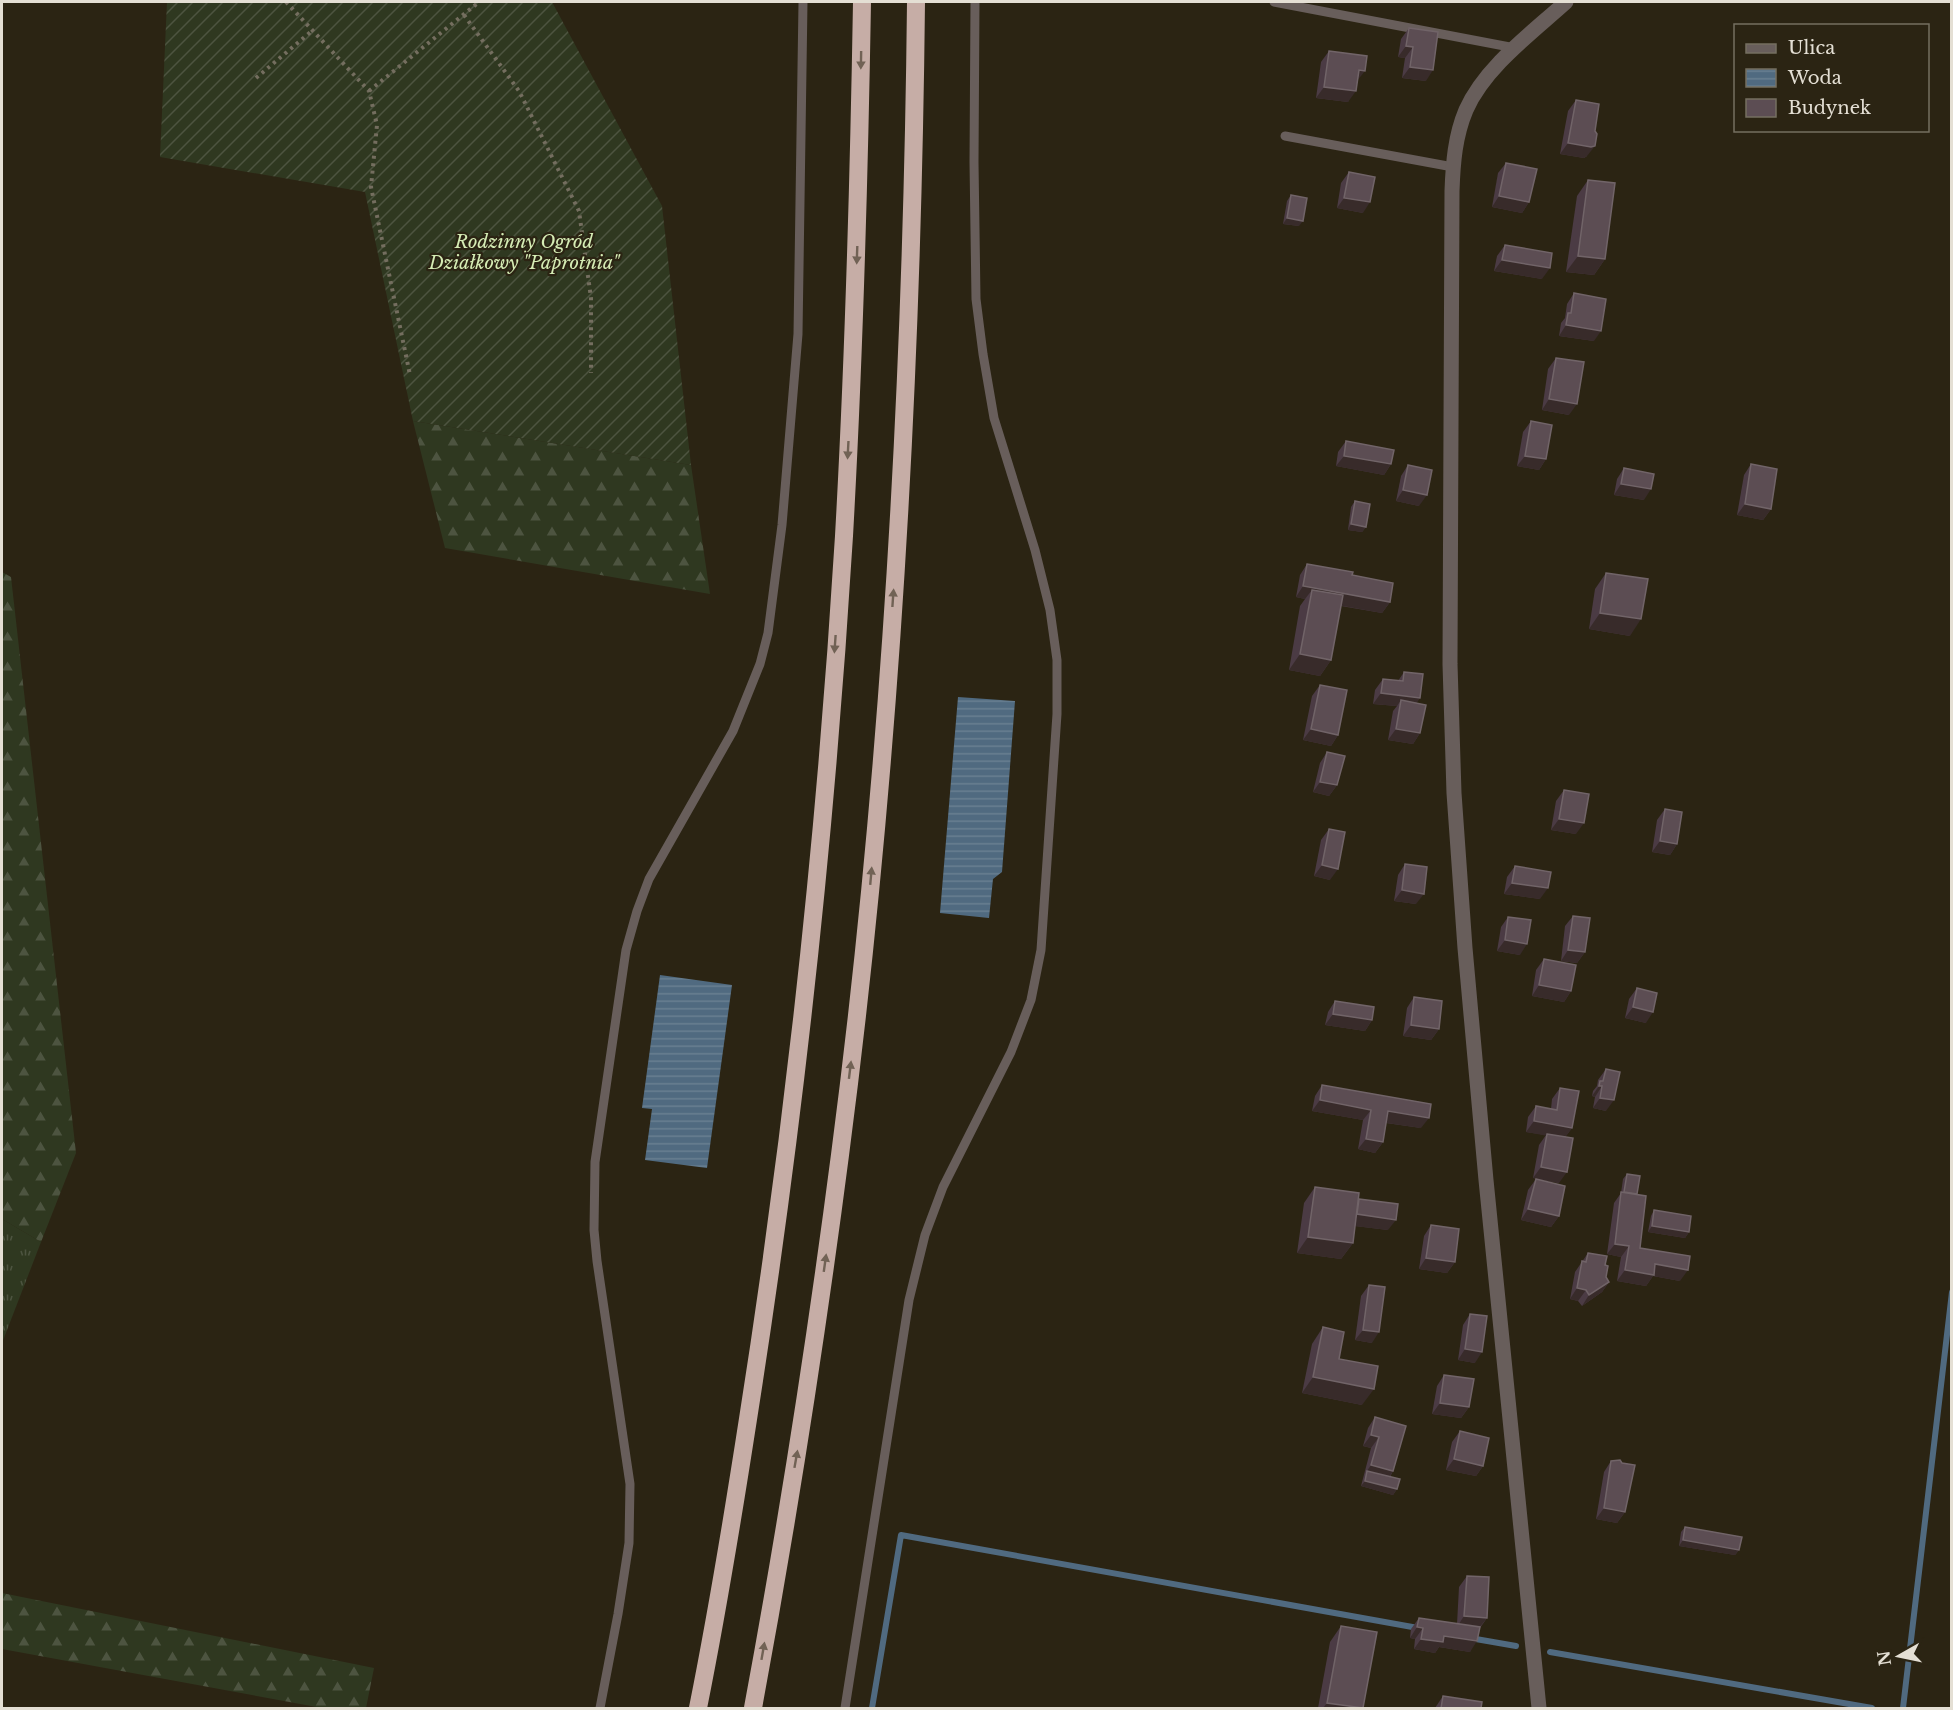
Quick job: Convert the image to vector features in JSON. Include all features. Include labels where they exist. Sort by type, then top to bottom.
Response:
[{"type":"highway","points":[[698,1708],[731,1527],[777,1223],[820,846],[843,540],[852,379],[862,2]]},
{"type":"highway","points":[[753,1708],[799,1445],[819,1310],[841,1151],[870,889],[885,706],[906,388],[916,2]]},
{"type":"street","points":[[1539,1708],[1486,1180],[1465,948],[1454,793],[1450,664],[1453,167],[1458,134],[1467,108],[1482,84],[1515,48],[1566,2]]},
{"type":"lane","points":[[600,1708],[629,1543],[630,1484],[597,1261],[594,1230],[595,1162],[626,950],[637,911],[649,879],[732,731],[760,664],[768,633],[782,525],[798,334],[803,2]]},
{"type":"lane","points":[[845,1708],[909,1300],[925,1235],[943,1187],[1011,1052],[1031,1000],[1041,950],[1057,714],[1058,660],[1050,609],[1035,550],[994,418],[976,299],[975,2]]},
{"type":"lane","points":[[1274,2],[1515,48]]},
{"type":"lane","points":[[1285,136],[1453,167]]},
{"type":"path","points":[[286,2],[369,91],[377,125],[371,187],[410,375]]},
{"type":"path","points":[[369,91],[479,2]]},
{"type":"path","points":[[464,15],[519,91],[579,211],[591,298],[591,373]]},
{"type":"path","points":[[256,78],[313,30]]},
{"type":"green space","name":"Rodzinny Ogród Działkowy \"Paprotnia\"","points":[[167,2],[552,2],[662,206],[691,465],[413,421],[365,192],[160,157]]},
{"type":"green space","points":[[413,421],[691,465],[710,594],[445,548]]},
{"type":"green space","points":[[2,572],[11,577],[76,1153],[41,1242],[2,1219]]},
{"type":"green space","points":[[2,1219],[41,1242],[2,1343]]},
{"type":"green space","points":[[2,1593],[374,1668],[366,1708],[322,1708],[2,1649]]},
{"type":"water","points":[[958,697],[1015,701],[1002,872],[993,879],[989,918],[940,913]]},
{"type":"water","points":[[660,975],[732,985],[707,1168],[645,1160],[652,1109],[642,1108]]},
{"type":"building","points":[[1409,28],[1438,32],[1433,70],[1410,67],[1413,47],[1406,46]]},
{"type":"building","points":[[1329,51],[1367,56],[1365,71],[1359,70],[1356,91],[1324,87]]},
{"type":"building","points":[[1576,100],[1599,104],[1595,146],[1568,143]]},
{"type":"building","points":[[1506,163],[1537,169],[1529,202],[1499,196]]},
{"type":"building","points":[[1349,172],[1375,177],[1370,202],[1344,198]]},
{"type":"building","points":[[1588,180],[1615,183],[1605,259],[1578,256]]},
{"type":"building","points":[[1291,195],[1307,198],[1303,221],[1287,218]]},
{"type":"building","points":[[1505,245],[1552,253],[1550,268],[1502,260]]},
{"type":"building","points":[[1574,293],[1606,299],[1601,331],[1566,325],[1568,313],[1571,313]]},
{"type":"building","points":[[1556,358],[1584,362],[1577,404],[1549,399]]},
{"type":"building","points":[[1531,421],[1552,425],[1546,459],[1525,456]]},
{"type":"building","points":[[1346,441],[1394,450],[1391,464],[1344,456]]},
{"type":"building","points":[[1751,464],[1777,469],[1771,509],[1745,504]]},
{"type":"building","points":[[1408,465],[1432,470],[1427,495],[1403,490]]},
{"type":"building","points":[[1624,468],[1654,474],[1651,489],[1621,484]]},
{"type":"building","points":[[1355,501],[1370,504],[1366,527],[1351,524]]},
{"type":"building","points":[[1307,564],[1353,572],[1352,575],[1393,583],[1390,602],[1303,586]]},
{"type":"building","points":[[1606,573],[1648,579],[1641,619],[1600,613]]},
{"type":"building","points":[[1312,590],[1343,595],[1331,660],[1300,654]]},
{"type":"building","points":[[1404,672],[1423,674],[1420,698],[1381,693],[1383,679],[1403,681]]},
{"type":"building","points":[[1320,685],[1347,690],[1338,735],[1311,729]]},
{"type":"building","points":[[1401,700],[1426,705],[1420,733],[1396,729]]},
{"type":"building","points":[[1327,752],[1345,756],[1337,785],[1320,782]]},
{"type":"building","points":[[1564,790],[1589,794],[1584,823],[1559,819]]},
{"type":"building","points":[[1665,809],[1682,812],[1677,844],[1660,841]]},
{"type":"building","points":[[1329,829],[1345,832],[1338,869],[1322,865]]},
{"type":"building","points":[[1405,864],[1427,867],[1424,894],[1402,890]]},
{"type":"building","points":[[1515,866],[1551,872],[1548,888],[1512,883]]},
{"type":"building","points":[[1573,916],[1590,918],[1585,952],[1568,950]]},
{"type":"building","points":[[1508,917],[1531,920],[1527,944],[1505,940]]},
{"type":"building","points":[[1544,959],[1576,965],[1571,991],[1539,985]]},
{"type":"building","points":[[1637,988],[1657,993],[1653,1012],[1633,1007]]},
{"type":"building","points":[[1414,997],[1442,1001],[1439,1029],[1411,1025]]},
{"type":"building","points":[[1335,1001],[1374,1007],[1372,1020],[1333,1014]]},
{"type":"building","points":[[1606,1069],[1620,1072],[1614,1100],[1600,1098],[1602,1086],[1599,1086],[1600,1081],[1603,1081]]},
{"type":"building","points":[[1322,1085],[1431,1104],[1429,1118],[1388,1111],[1383,1142],[1366,1139],[1371,1110],[1320,1100]]},
{"type":"building","points":[[1560,1088],[1579,1091],[1572,1128],[1534,1121],[1536,1106],[1557,1110]]},
{"type":"building","points":[[1547,1134],[1573,1138],[1567,1172],[1541,1167]]},
{"type":"building","points":[[1627,1174],[1640,1176],[1637,1194],[1624,1192]]},
{"type":"building","points":[[1536,1179],[1565,1186],[1559,1216],[1528,1209]]},
{"type":"building","points":[[1315,1187],[1359,1193],[1353,1243],[1308,1237]]},
{"type":"building","points":[[1621,1192],[1646,1196],[1640,1248],[1690,1256],[1688,1270],[1655,1264],[1654,1275],[1625,1270],[1629,1246],[1615,1244]]},
{"type":"building","points":[[1359,1199],[1398,1204],[1396,1220],[1357,1214]]},
{"type":"building","points":[[1654,1210],[1691,1216],[1689,1232],[1652,1226]]},
{"type":"building","points":[[1431,1225],[1459,1229],[1455,1262],[1426,1258]]},
{"type":"building","points":[[1588,1253],[1607,1256],[1605,1265],[1608,1266],[1606,1277],[1609,1282],[1589,1295],[1586,1290],[1577,1288],[1582,1261],[1586,1262]]},
{"type":"building","points":[[1369,1285],[1385,1287],[1379,1332],[1363,1330]]},
{"type":"building","points":[[1470,1314],[1487,1316],[1482,1352],[1465,1349]]},
{"type":"building","points":[[1323,1327],[1344,1332],[1339,1359],[1378,1366],[1374,1389],[1313,1377]]},
{"type":"building","points":[[1444,1375],[1474,1379],[1469,1407],[1440,1403]]},
{"type":"building","points":[[1375,1417],[1406,1426],[1393,1471],[1371,1465],[1379,1437],[1371,1435]]},
{"type":"building","points":[[1460,1431],[1489,1438],[1483,1466],[1454,1459]]},
{"type":"building","points":[[1620,1460],[1622,1463],[1635,1465],[1625,1512],[1604,1508],[1611,1461]]},
{"type":"building","points":[[1367,1471],[1400,1479],[1397,1489],[1365,1481]]},
{"type":"building","points":[[1685,1527],[1742,1537],[1739,1550],[1683,1540]]},
{"type":"building","points":[[1467,1576],[1489,1577],[1487,1618],[1464,1616]]},
{"type":"building","points":[[1419,1618],[1480,1627],[1477,1641],[1444,1636],[1443,1642],[1421,1639],[1423,1628],[1417,1627]]},
{"type":"building","points":[[1341,1626],[1377,1632],[1363,1708],[1327,1703]]},
{"type":"building","points":[[1443,1696],[1482,1702],[1481,1708],[1441,1708]]},
{"type":"waterway","points":[[1903,1708],[1952,1292]]},
{"type":"waterway","points":[[872,1708],[901,1535],[1418,1628]]},
{"type":"waterway","points":[[1470,1638],[1516,1646]]},
{"type":"waterway","points":[[1550,1652],[1872,1708]]}]
